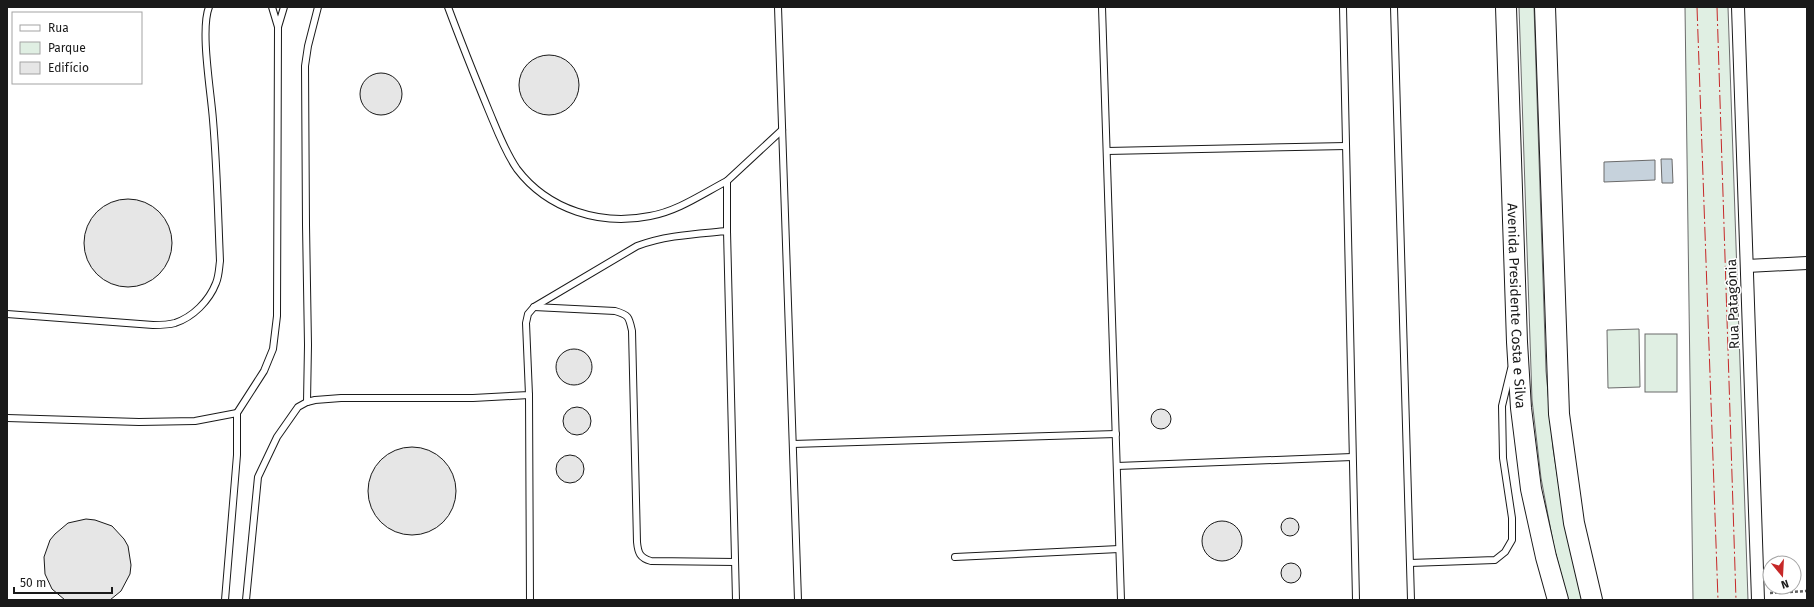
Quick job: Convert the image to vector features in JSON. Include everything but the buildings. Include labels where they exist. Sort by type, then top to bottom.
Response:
[{"type":"highway","name":"Avenida Presidente Costa e Silva","points":[[1506,7],[1517,342],[1525,452],[1540,529],[1558,600]]},
{"type":"highway","points":[[1545,7],[1559,414],[1573,516],[1592,600]]},
{"type":"street","name":"Rua Patagônia","points":[[1738,7],[1758,597]]},
{"type":"street","points":[[1747,266],[1807,263]]},
{"type":"lane","points":[[7,314],[153,325],[173,323],[188,317],[200,308],[211,294],[217,282],[220,261],[213,121],[206,30],[206,13],[209,7]]},
{"type":"lane","points":[[272,7],[278,27]]},
{"type":"lane","points":[[225,600],[237,455],[237,413],[264,371],[274,349],[277,316],[278,27],[284,7]]},
{"type":"lane","points":[[307,402],[308,345],[305,66],[308,46],[318,7]]},
{"type":"lane","points":[[448,7],[501,138],[517,169],[541,193],[567,209],[595,217],[622,220],[651,216],[678,207],[727,181],[782,130]]},
{"type":"lane","points":[[778,7],[798,600]]},
{"type":"lane","points":[[1102,7],[1121,600]]},
{"type":"lane","points":[[1344,7],[1356,600]]},
{"type":"lane","points":[[1394,7],[1411,600]]},
{"type":"lane","points":[[1107,151],[1346,146]]},
{"type":"lane","points":[[727,181],[736,600]]},
{"type":"lane","points":[[530,600],[529,395],[526,323],[528,314],[534,307],[575,281],[644,243],[672,236],[727,231]]},
{"type":"lane","points":[[534,307],[615,311],[625,314],[629,319],[632,331],[638,551],[643,559],[651,562],[735,562]]},
{"type":"lane","points":[[1410,563],[1495,560],[1505,552],[1512,540],[1512,518],[1503,458],[1502,406],[1517,342]]},
{"type":"lane","points":[[246,600],[258,477],[277,437],[298,407],[307,402],[341,398],[473,398],[529,395]]},
{"type":"lane","points":[[7,418],[139,422],[194,421],[237,413]]},
{"type":"lane","points":[[793,444],[1116,434]]},
{"type":"lane","points":[[1117,466],[1352,457]]},
{"type":"lane","points":[[955,557],[1119,550]]},
{"type":"path","points":[[1758,597],[1807,591]]},
{"type":"green space","points":[[1519,7],[1534,7],[1546,371],[1553,448],[1566,532],[1583,600],[1568,600],[1554,547],[1541,478],[1532,400]]},
{"type":"green space","points":[[1685,7],[1728,7],[1748,600],[1693,600]]},
{"type":"green space","points":[[1639,329],[1640,387],[1608,388],[1607,330]]},
{"type":"green space","points":[[1645,334],[1677,334],[1677,392],[1645,392]]},
{"type":"shaded area","points":[[1661,159],[1672,159],[1673,183],[1662,183]]},
{"type":"shaded area","points":[[1655,160],[1655,180],[1604,182],[1604,162]]},
{"type":"power","points":[[1697,7],[1718,600]]},
{"type":"power","points":[[1717,7],[1736,600]]}]
